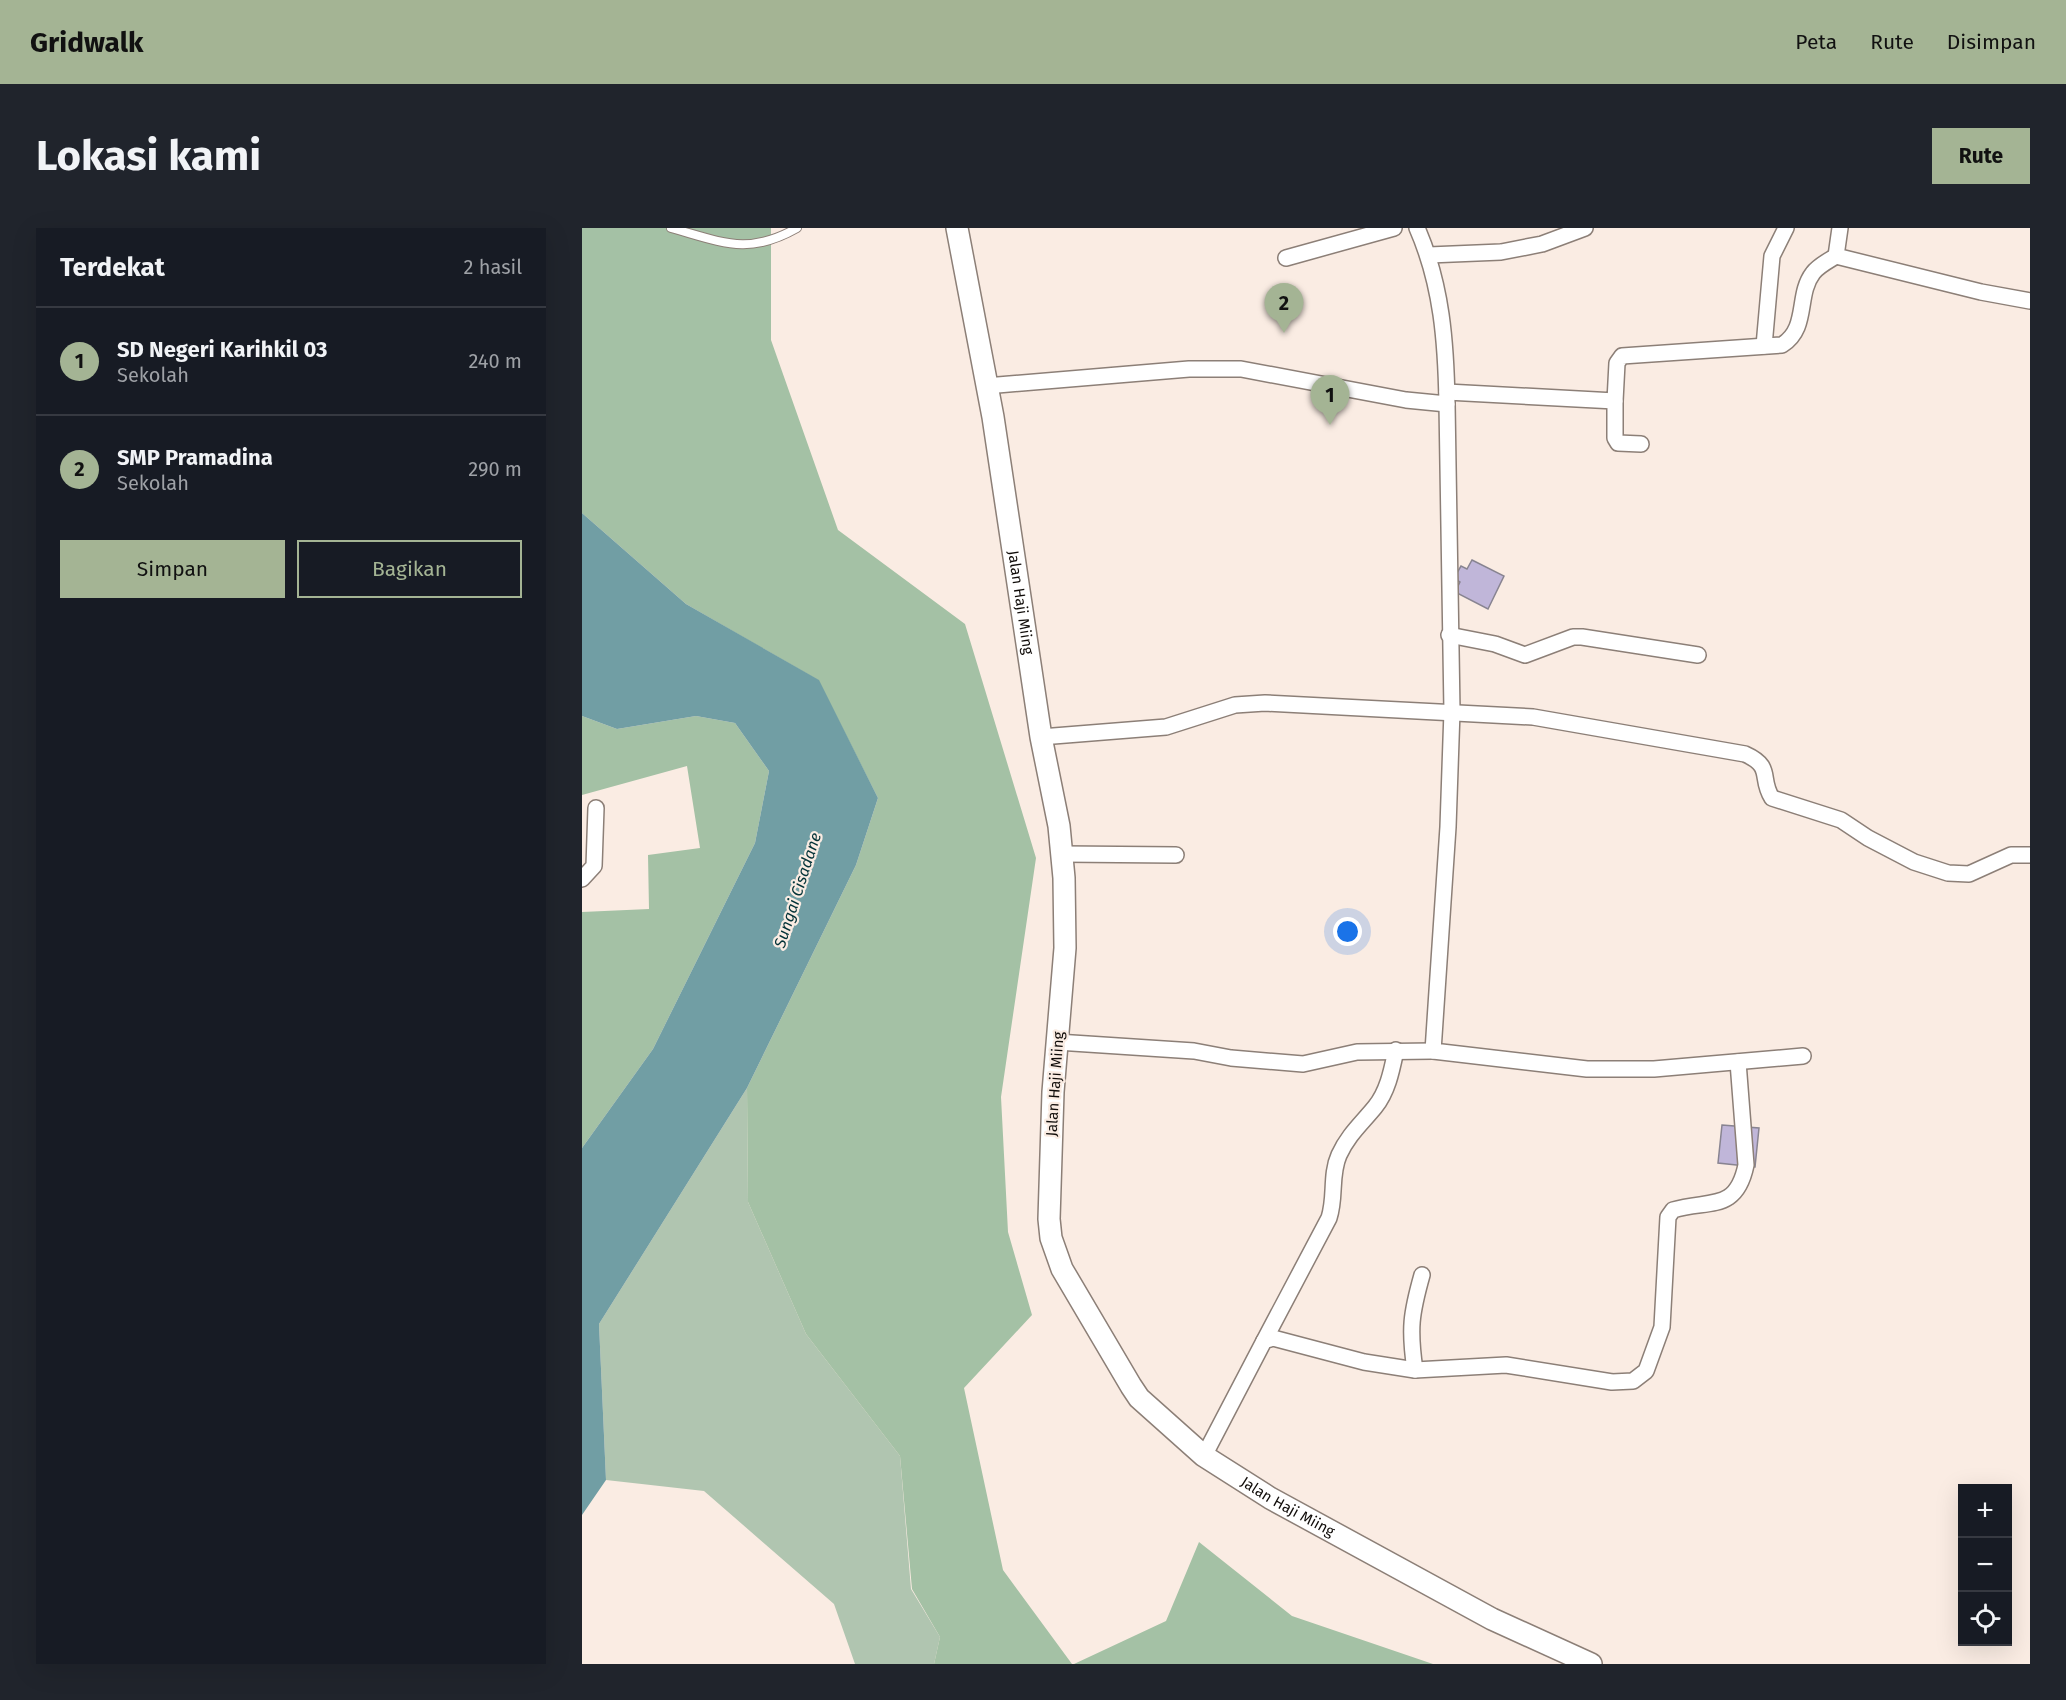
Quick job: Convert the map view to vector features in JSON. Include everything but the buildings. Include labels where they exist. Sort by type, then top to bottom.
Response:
[{"type":"main road","name":"Jalan Haji Miing","points":[[957,228],[986,386],[1041,737],[1062,854],[1065,948],[1049,1219],[1056,1253],[1073,1290],[1135,1392],[1204,1456],[1270,1497],[1492,1619],[1591,1664]]},
{"type":"street","points":[[1286,258],[1394,228]]},
{"type":"street","points":[[1417,228],[1429,255],[1445,335],[1451,549],[1449,635],[1452,711],[1448,827],[1433,1051]]},
{"type":"street","points":[[1429,255],[1501,252],[1542,244],[1585,228]]},
{"type":"street","points":[[1764,346],[1772,255],[1786,228]]},
{"type":"street","points":[[1836,256],[1840,228]]},
{"type":"street","points":[[1641,444],[1618,443],[1615,438],[1617,363],[1623,356],[1782,345],[1793,338],[1799,324],[1807,283],[1815,269],[1836,256],[1981,292],[2030,301]]},
{"type":"street","points":[[986,386],[1189,369],[1241,369],[1374,395],[1615,401]]},
{"type":"street","points":[[1449,635],[1495,644],[1525,655],[1573,637],[1698,655]]},
{"type":"street","points":[[1041,737],[1166,727],[1235,705],[1265,703],[1533,717],[1745,754],[1758,760],[1764,767],[1767,791],[1772,798],[1841,820],[1868,838],[1914,862],[1948,873],[1969,874],[2011,855],[2030,855]]},
{"type":"street","points":[[582,879],[594,866],[596,808]]},
{"type":"street","points":[[1062,854],[1176,855]]},
{"type":"street","points":[[1058,1042],[1194,1051],[1230,1058],[1303,1064],[1357,1052],[1396,1050],[1433,1051],[1587,1069],[1654,1070],[1803,1056]]},
{"type":"street","points":[[1204,1456],[1329,1218],[1335,1203],[1334,1175],[1338,1157],[1351,1132],[1377,1105],[1390,1077],[1396,1050]]},
{"type":"street","points":[[1264,1341],[1273,1338],[1364,1362],[1415,1370],[1506,1365],[1612,1382],[1633,1381],[1646,1371],[1662,1327],[1668,1217],[1673,1210],[1685,1206],[1726,1201],[1734,1194],[1743,1178],[1746,1164],[1738,1062]]},
{"type":"street","points":[[1415,1370],[1410,1332],[1413,1307],[1422,1275]]},
{"type":"lane","points":[[671,228],[745,245],[762,244],[797,228]]},
{"type":"green space","points":[[582,228],[771,228],[771,340],[838,530],[965,624],[1036,858],[1001,1097],[1008,1232],[1032,1315],[964,1388],[1003,1570],[1072,1664],[934,1664],[940,1637],[912,1589],[900,1456],[806,1334],[748,1202],[747,1088],[856,865],[878,798],[818,680],[686,604],[582,513]]},
{"type":"green space","points":[[582,716],[617,729],[696,716],[735,723],[769,771],[755,843],[653,1049],[582,1148],[582,912],[649,909],[648,855],[700,848],[687,766],[582,795]]},
{"type":"green space","points":[[747,1088],[748,1202],[806,1334],[900,1456],[911,1589],[940,1637],[934,1664],[855,1664],[834,1604],[704,1491],[606,1480],[599,1324]]},
{"type":"green space","points":[[1199,1542],[1292,1616],[1433,1664],[1074,1664],[1166,1621]]},
{"type":"water","name":"Sungai Cisadane","points":[[582,513],[686,604],[819,680],[878,798],[856,865],[747,1088],[599,1324],[606,1480],[582,1515],[582,1148],[653,1049],[755,843],[769,771],[735,723],[696,716],[617,729],[582,716]]},
{"type":"place","name":"SMP Pramadina","points":[[1284,333]]},
{"type":"place","name":"SD Negeri Karihkil 03","points":[[1330,425]]}]
